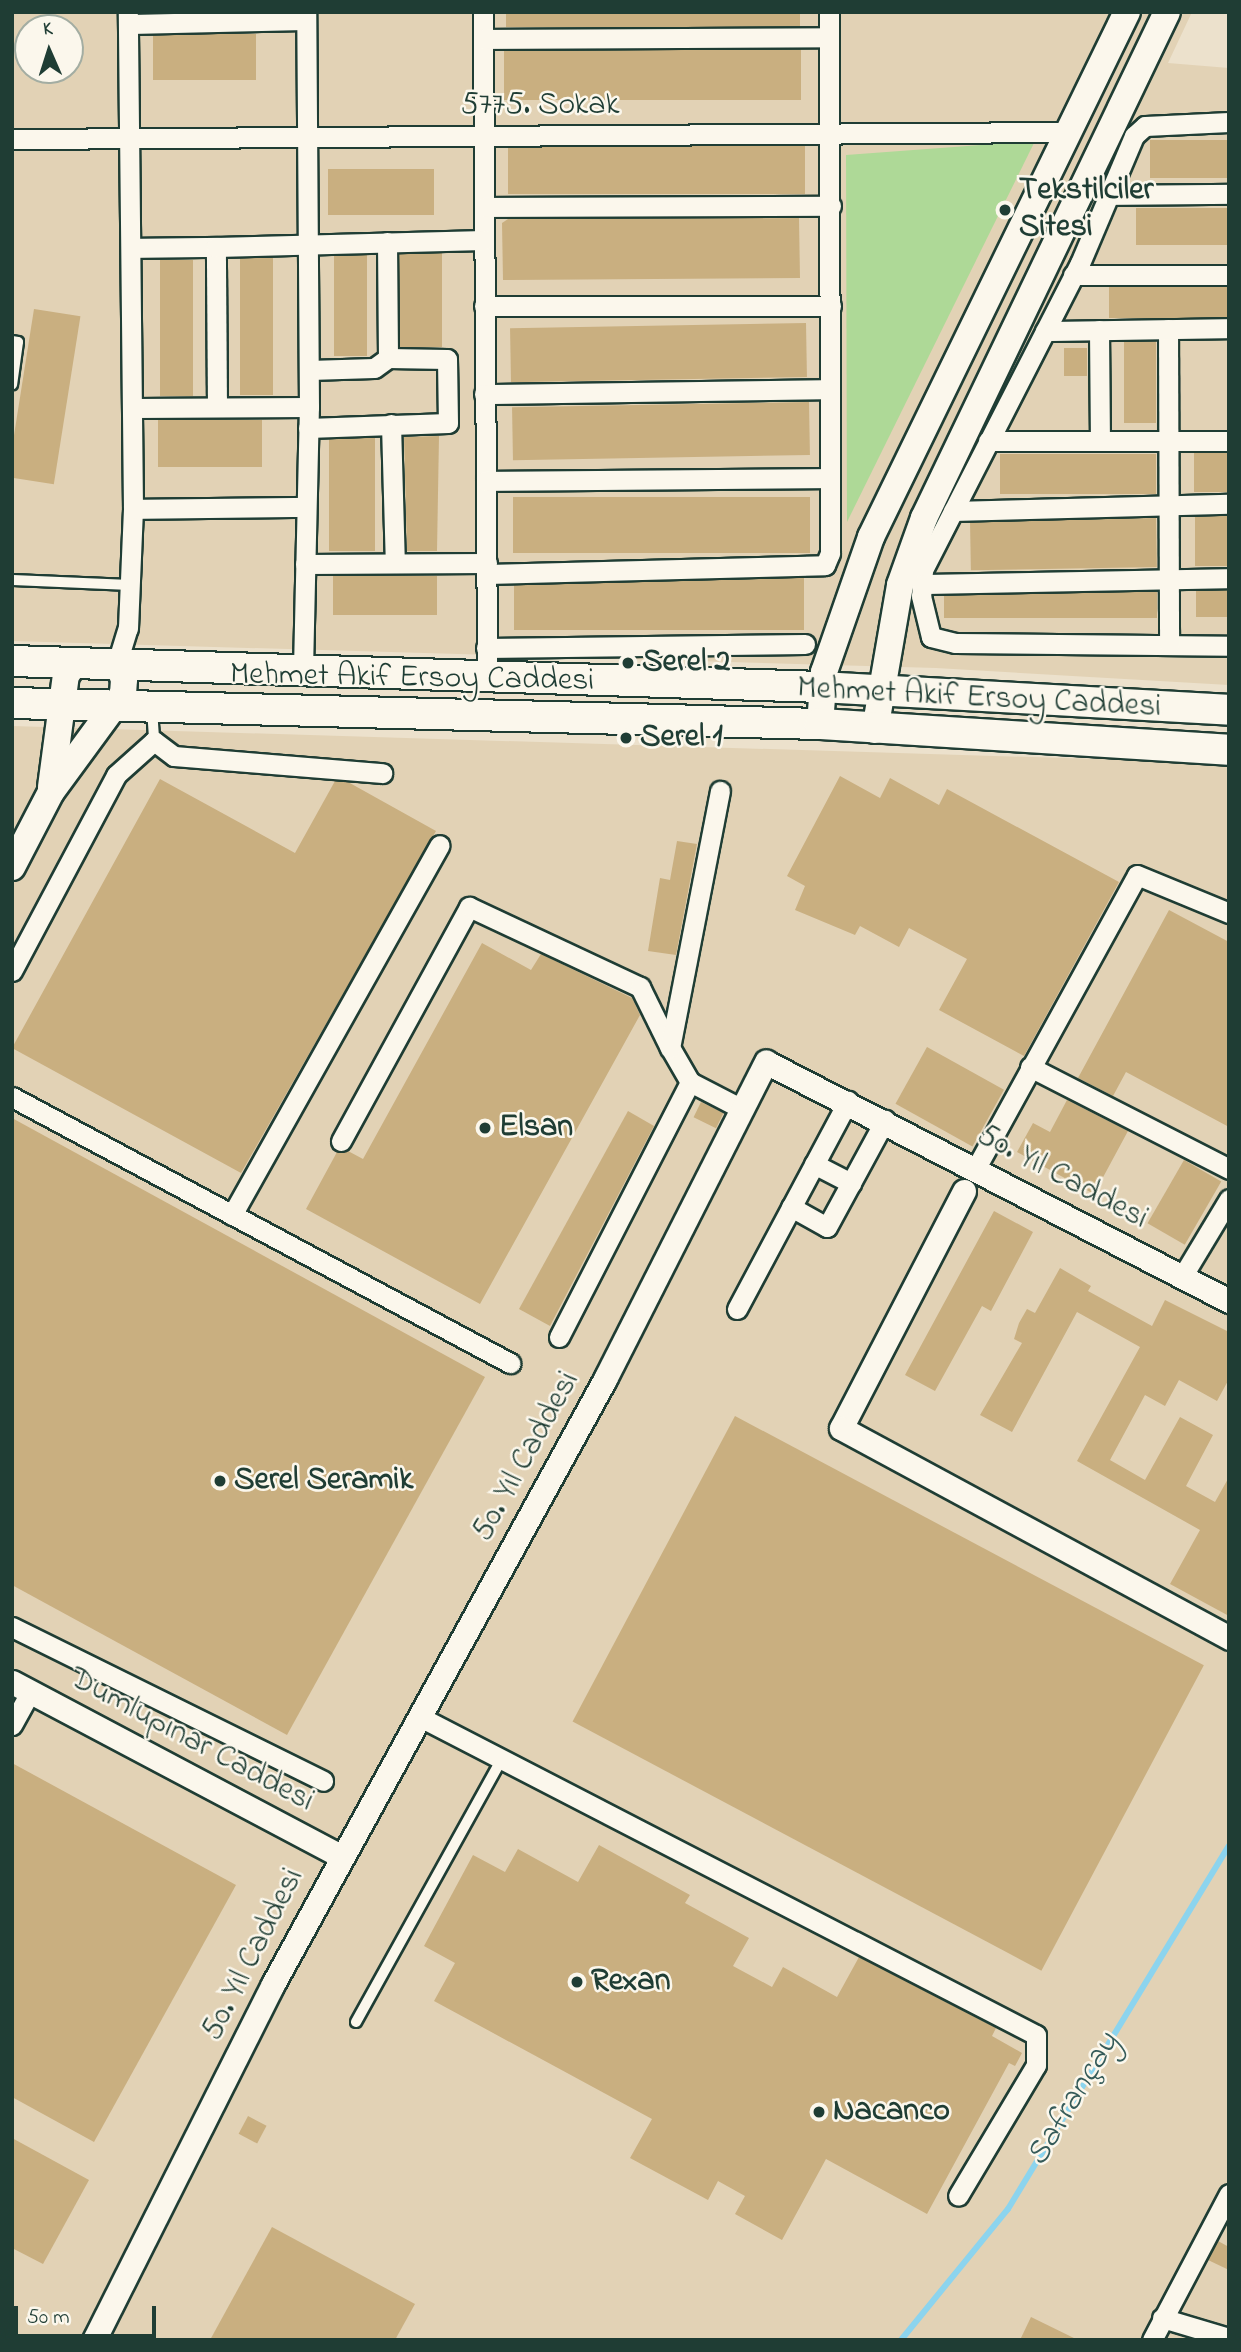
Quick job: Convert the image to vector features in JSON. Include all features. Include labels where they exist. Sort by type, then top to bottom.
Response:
[{"type":"main road","points":[[820,724],[822,687],[871,537],[1127,12]]},
{"type":"main road","points":[[875,730],[901,585],[924,518],[1167,12]]},
{"type":"main road","name":"Mehmet Akif Ersoy Caddesi","points":[[12,661],[303,669],[487,661],[822,687],[1229,710]]},
{"type":"main road","points":[[51,792],[66,675],[76,662]]},
{"type":"main road","points":[[12,867],[51,792],[113,707],[125,686],[117,663]]},
{"type":"main road","name":"Mehmet Akif Ersoy Caddesi","points":[[12,703],[820,724],[875,730],[1229,750]]},
{"type":"street","points":[[483,12],[487,661],[805,644]]},
{"type":"street","points":[[305,564],[395,563],[487,569],[825,565],[831,554],[829,12]]},
{"type":"street","points":[[117,663],[128,628],[135,408],[128,18],[306,16],[309,407],[303,669]]},
{"type":"street","points":[[483,39],[829,37]]},
{"type":"street","points":[[1229,122],[1145,126],[1134,136],[1073,275],[923,570],[922,583],[931,637],[979,646],[1229,646]]},
{"type":"street","name":"5775. Sokak","points":[[12,139],[1068,132]]},
{"type":"street","points":[[1108,195],[1229,194]]},
{"type":"street","points":[[484,206],[831,206]]},
{"type":"street","points":[[133,248],[484,240]]},
{"type":"street","points":[[387,242],[388,358]]},
{"type":"street","points":[[215,247],[217,407]]},
{"type":"street","points":[[1073,275],[1229,275]]},
{"type":"street","points":[[484,306],[831,306]]},
{"type":"street","points":[[1045,331],[1229,328]]},
{"type":"street","points":[[1168,329],[1169,645]]},
{"type":"street","points":[[1099,330],[1100,441]]},
{"type":"street","points":[[308,428],[448,423],[447,359],[388,358],[374,368],[309,370]]},
{"type":"street","points":[[484,394],[830,389]]},
{"type":"street","points":[[135,408],[309,407]]},
{"type":"street","points":[[391,424],[395,563]]},
{"type":"street","points":[[988,441],[1229,441]]},
{"type":"street","points":[[486,481],[830,478]]},
{"type":"street","points":[[953,511],[1229,505]]},
{"type":"street","points":[[133,509],[305,507]]},
{"type":"street","points":[[922,583],[1229,578]]},
{"type":"street","points":[[12,971],[116,775],[154,741],[174,756],[382,774]]},
{"type":"street","points":[[670,1048],[720,791]]},
{"type":"street","points":[[232,1214],[439,845]]},
{"type":"street","points":[[976,1168],[1137,875],[1229,913]]},
{"type":"street","points":[[341,1141],[469,907],[640,987],[690,1082],[742,1109]]},
{"type":"street","name":"50. Yıl Caddesi","points":[[94,2340],[340,1856],[420,1717],[605,1379],[766,1062],[885,1120],[1229,1301]]},
{"type":"street","points":[[1030,1067],[1229,1168]]},
{"type":"street","points":[[559,1338],[690,1082]]},
{"type":"street","points":[[12,1097],[510,1363]]},
{"type":"street","points":[[737,1309],[848,1101]]},
{"type":"street","points":[[791,1207],[827,1227],[885,1120]]},
{"type":"street","points":[[814,1164],[850,1183]]},
{"type":"street","name":"50. Yıl Caddesi","points":[[964,1191],[841,1428],[1229,1638]]},
{"type":"street","points":[[1182,1277],[1229,1199]]},
{"type":"street","points":[[12,1627],[323,1780]]},
{"type":"street","points":[[12,1725],[21,1687]]},
{"type":"street","name":"Dumlupınar Caddesi","points":[[21,1687],[340,1856]]},
{"type":"street","points":[[420,1717],[1036,2035],[1036,2065],[958,2196]]},
{"type":"street","points":[[1152,2340],[1229,2194]]},
{"type":"street","points":[[1162,2318],[1229,2338]]},
{"type":"lane","points":[[12,341],[18,342],[12,385]]},
{"type":"lane","points":[[12,580],[131,585]]},
{"type":"lane","points":[[152,708],[154,741]]},
{"type":"lane","points":[[356,2022],[502,1758]]},
{"type":"shaded area","points":[[12,12],[1192,12],[1168,63],[1229,68],[1229,685],[936,668],[12,641]]},
{"type":"shaded area","points":[[12,726],[1194,762],[1229,767],[1229,2340],[12,2340]]},
{"type":"green space","points":[[1035,141],[847,522],[846,155]]},
{"type":"building","points":[[506,12],[800,12],[800,27],[506,27]]},
{"type":"building","points":[[153,34],[256,34],[256,80],[153,80]]},
{"type":"building","points":[[504,49],[801,49],[801,100],[504,100]]},
{"type":"building","points":[[1150,140],[1229,140],[1229,178],[1150,178]]},
{"type":"building","points":[[508,146],[805,146],[805,194],[508,194]]},
{"type":"building","points":[[328,169],[434,169],[434,215],[328,215]]},
{"type":"building","points":[[1136,208],[1229,208],[1229,245],[1136,245]]},
{"type":"building","points":[[799,218],[800,278],[503,280],[502,223],[508,219]]},
{"type":"building","points":[[399,253],[442,253],[442,347],[399,347]]},
{"type":"building","points":[[334,255],[367,255],[367,356],[334,356]]},
{"type":"building","points":[[240,258],[273,258],[273,395],[240,395]]},
{"type":"building","points":[[160,260],[193,260],[193,396],[160,396]]},
{"type":"building","points":[[1109,287],[1229,287],[1229,318],[1109,318]]},
{"type":"building","points":[[34,309],[80,316],[54,484],[12,478],[12,448]]},
{"type":"building","points":[[806,323],[807,377],[511,382],[510,328]]},
{"type":"building","points":[[1124,341],[1156,341],[1156,423],[1124,423]]},
{"type":"building","points":[[1064,348],[1087,348],[1087,376],[1064,376]]},
{"type":"building","points":[[809,402],[810,455],[513,460],[512,407]]},
{"type":"building","points":[[158,420],[262,420],[262,467],[158,467]]},
{"type":"building","points":[[439,436],[437,551],[407,551],[404,437]]},
{"type":"building","points":[[329,438],[375,438],[375,551],[329,551]]},
{"type":"building","points":[[1194,453],[1229,453],[1229,492],[1194,492]]},
{"type":"building","points":[[1000,454],[1156,454],[1156,494],[1000,494]]},
{"type":"building","points":[[513,497],[810,497],[810,553],[513,553]]},
{"type":"building","points":[[1195,516],[1229,516],[1229,566],[1195,566]]},
{"type":"building","points":[[1156,518],[1157,567],[971,570],[970,521]]},
{"type":"building","points":[[333,576],[437,576],[437,615],[333,615]]},
{"type":"building","points":[[514,578],[804,578],[804,630],[514,630]]},
{"type":"building","points":[[1196,590],[1229,590],[1229,617],[1196,617]]},
{"type":"building","points":[[944,592],[1157,592],[1157,618],[944,618]]},
{"type":"building","points":[[840,776],[880,798],[890,778],[939,805],[947,789],[1119,882],[1024,1056],[939,1010],[967,959],[909,928],[899,947],[860,926],[855,935],[795,910],[805,886],[787,876]]},
{"type":"building","points":[[160,779],[295,853],[335,781],[348,782],[436,831],[241,1173],[12,1048]]},
{"type":"building","points":[[677,841],[697,844],[676,955],[648,951],[660,878],[670,880]]},
{"type":"building","points":[[1169,910],[1229,942],[1229,1127],[1126,1072],[1113,1096],[1078,1078]]},
{"type":"building","name":"Elsan","points":[[482,943],[531,970],[541,954],[632,998],[640,1015],[480,1304],[306,1209],[337,1152],[348,1151],[363,1159]]},
{"type":"building","points":[[927,1047],[1004,1090],[972,1147],[895,1104]]},
{"type":"building","points":[[1067,1100],[1128,1131],[1094,1194],[1017,1152],[1033,1123],[1050,1132]]},
{"type":"building","points":[[701,1102],[723,1113],[716,1128],[694,1117]]},
{"type":"building","points":[[628,1111],[654,1126],[550,1326],[519,1309]]},
{"type":"building","name":"Serel Seramik","points":[[12,1118],[485,1377],[287,1735],[12,1585]]},
{"type":"building","points":[[1184,1160],[1221,1182],[1185,1245],[1148,1223]]},
{"type":"building","points":[[994,1211],[1033,1232],[991,1311],[982,1306],[935,1391],[905,1375]]},
{"type":"building","points":[[1060,1268],[1091,1286],[1088,1291],[1152,1326],[1165,1300],[1229,1332],[1229,1379],[1217,1401],[1179,1380],[1165,1406],[1145,1395],[1110,1460],[1145,1480],[1180,1417],[1213,1435],[1186,1486],[1215,1502],[1229,1477],[1229,1616],[1170,1584],[1200,1530],[1077,1461],[1140,1347],[1077,1312],[1012,1432],[980,1415],[1022,1343],[1014,1339],[1019,1323],[1027,1309],[1035,1313]]},
{"type":"building","points":[[735,1416],[1204,1665],[1041,1971],[573,1721]]},
{"type":"building","points":[[12,1763],[236,1885],[94,2142],[12,2097]]},
{"type":"building","points":[[599,1845],[690,1895],[685,1903],[749,1938],[733,1966],[772,1987],[783,1967],[837,1997],[859,1957],[996,2028],[992,2036],[1022,2053],[1015,2066],[1009,2063],[927,2214],[826,2159],[782,2240],[735,2214],[745,2196],[718,2181],[708,2200],[630,2158],[652,2119],[434,2001],[455,1963],[424,1946],[473,1855],[505,1872],[518,1849],[578,1882]]},
{"type":"building","points":[[248,2116],[267,2126],[257,2144],[239,2134]]},
{"type":"building","points":[[12,2138],[89,2180],[43,2264],[12,2248]]},
{"type":"building","points":[[272,2227],[415,2304],[395,2340],[210,2340]]},
{"type":"building","points":[[1218,2241],[1229,2247],[1229,2270],[1208,2260]]},
{"type":"building","points":[[1031,2317],[1078,2340],[1020,2340]]},
{"type":"waterway","name":"Safrançay","points":[[901,2340],[1008,2209],[1229,1846]]},
{"type":"place","name":"Tekstilciler Sitesi","points":[[1005,210]]},
{"type":"place","name":"Serel 2","points":[[628,663]]},
{"type":"place","name":"Serel 1","points":[[626,738]]},
{"type":"place","name":"Elsan","points":[[485,1128]]},
{"type":"place","name":"Serel Seramik","points":[[220,1481]]},
{"type":"place","name":"Rexan","points":[[577,1982]]},
{"type":"place","name":"Nacanco","points":[[819,2112]]}]
